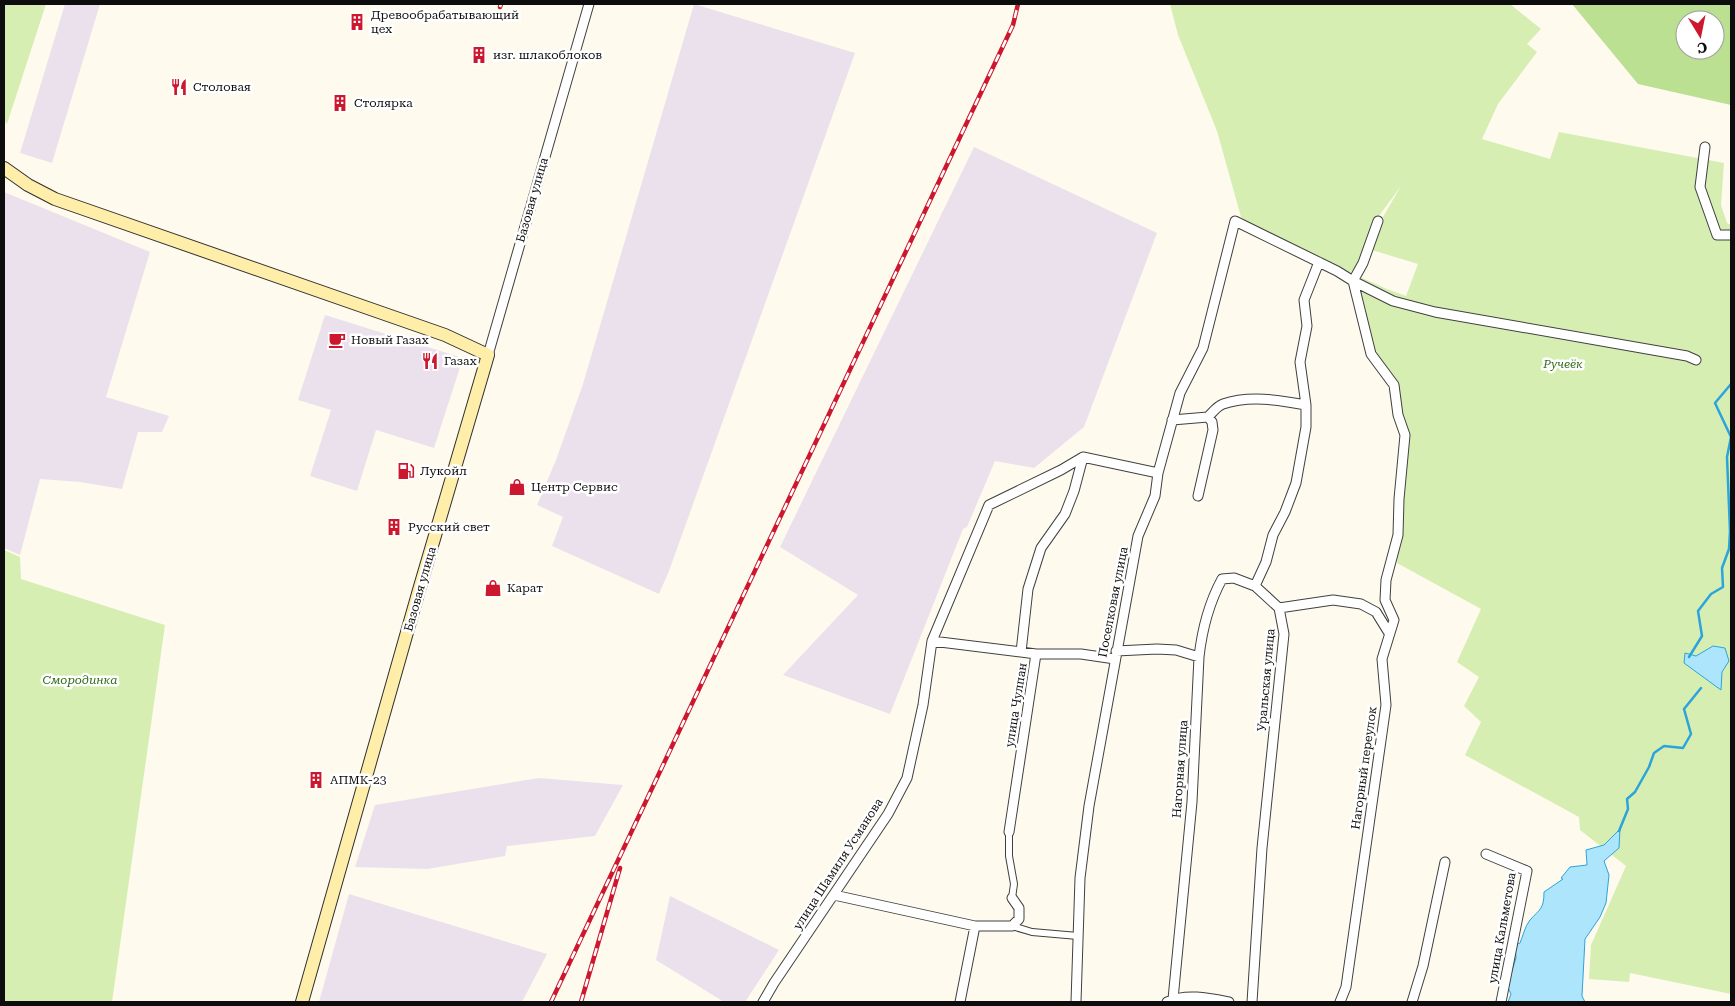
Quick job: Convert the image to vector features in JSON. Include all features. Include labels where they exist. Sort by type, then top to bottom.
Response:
[{"type":"main road","points":[[4,168],[56,199],[445,335],[488,355]]},
{"type":"main road","name":"Базовая улица","points":[[302,1002],[488,355]]},
{"type":"street","name":"Базовая улица","points":[[488,355],[589,4]]},
{"type":"street","points":[[1705,147],[1700,187],[1717,235],[1731,235]]},
{"type":"street","name":"Поселковая улица","points":[[1076,1002],[1080,878],[1089,806],[1138,536],[1155,496],[1158,473],[1180,393],[1203,348],[1235,221],[1319,262]]},
{"type":"street","points":[[1353,281],[1363,263],[1378,221]]},
{"type":"street","points":[[1389,633],[1376,612],[1361,604],[1333,600],[1279,608],[1255,586],[1266,562],[1273,535],[1285,512],[1296,483],[1306,427],[1306,405],[1300,362],[1307,326],[1304,300],[1319,262],[1393,301],[1435,312],[1687,356],[1696,360]]},
{"type":"street","name":"Нагорный переулок","points":[[1340,1002],[1346,987],[1386,705],[1382,659],[1394,620],[1385,600],[1386,580],[1398,535],[1399,499],[1405,435],[1398,415],[1394,385],[1372,354],[1353,281]]},
{"type":"street","points":[[1172,420],[1208,417],[1221,404],[1247,400],[1273,399],[1306,405]]},
{"type":"street","points":[[1198,496],[1213,430],[1212,422],[1208,417]]},
{"type":"street","points":[[1083,457],[1158,473]]},
{"type":"street","name":"улица Шамиля Усманова","points":[[763,1002],[888,814],[906,778],[923,705],[932,641],[989,505],[1061,470],[1083,457]]},
{"type":"street","name":"улица Чулпан","points":[[1009,832],[1036,654],[1021,652],[1028,589],[1041,548],[1065,514],[1074,491],[1083,457]]},
{"type":"street","name":"Нагорная улица","points":[[1170,1001],[1192,802],[1198,657],[1202,635],[1214,594],[1222,579],[1234,578],[1255,586]]},
{"type":"street","name":"Уральская улица","points":[[1252,1002],[1262,848],[1284,634],[1279,608]]},
{"type":"street","points":[[932,641],[1021,652]]},
{"type":"street","points":[[1036,654],[1116,655],[1157,649],[1176,650],[1198,657]]},
{"type":"street","points":[[1009,832],[1009,856],[1014,884],[1012,898],[1019,908],[1019,919],[1012,926]]},
{"type":"street","name":"улица Кальметова","points":[[1486,854],[1527,871],[1501,1002]]},
{"type":"street","points":[[1412,1002],[1423,966],[1445,862]]},
{"type":"street","points":[[834,895],[975,926],[1012,926],[1032,932],[1078,936]]},
{"type":"street","points":[[960,1002],[975,926]]},
{"type":"street","points":[[1170,1001],[1189,997],[1229,1002]]},
{"type":"shaded area","points":[[65,4],[100,4],[52,163],[20,153]]},
{"type":"shaded area","points":[[694,4],[855,53],[669,571],[659,594],[552,546],[563,517],[537,505],[556,460],[583,384]]},
{"type":"shaded area","points":[[974,147],[1157,233],[1084,427],[1034,468],[995,461],[967,527],[963,529],[890,714],[783,675],[858,595],[780,547]]},
{"type":"shaded area","points":[[4,192],[150,252],[106,397],[169,416],[162,432],[138,432],[122,489],[80,482],[40,479],[20,555],[4,548]]},
{"type":"shaded area","points":[[325,315],[463,358],[434,448],[376,430],[357,491],[310,476],[331,410],[298,400]]},
{"type":"shaded area","points":[[539,778],[623,785],[595,836],[507,846],[505,856],[427,869],[355,867],[375,805]]},
{"type":"shaded area","points":[[349,894],[547,954],[522,1002],[319,1002]]},
{"type":"shaded area","points":[[670,896],[779,950],[745,1002],[724,1002],[656,960]]},
{"type":"green space","points":[[4,4],[46,4],[7,124],[4,120]]},
{"type":"green space","name":"Ручеёк","points":[[1170,4],[1510,4],[1541,29],[1527,44],[1537,52],[1498,104],[1482,139],[1550,159],[1559,132],[1724,163],[1721,205],[1727,223],[1731,225],[1731,994],[1630,973],[1629,982],[1589,979],[1591,945],[1626,866],[1580,830],[1579,817],[1465,755],[1481,722],[1464,706],[1479,677],[1457,662],[1481,609],[1397,563],[1406,434],[1395,384],[1372,352],[1357,286],[1360,277],[1406,296],[1418,264],[1372,250],[1380,222],[1401,186],[1376,220],[1361,261],[1349,274],[1252,225],[1241,217],[1217,131],[1178,35]]},
{"type":"green space","points":[[1572,4],[1731,4],[1731,105],[1638,84]]},
{"type":"green space","name":"Смородинка","points":[[4,550],[20,557],[21,579],[165,625],[112,1002],[4,1002]]},
{"type":"water","points":[[1713,646],[1725,648],[1729,661],[1722,672],[1721,690],[1684,663],[1685,653],[1696,656]]},
{"type":"water","points":[[1620,829],[1619,848],[1604,861],[1609,875],[1606,903],[1600,917],[1585,939],[1582,996],[1585,1002],[1508,1002],[1511,994],[1507,986],[1516,958],[1515,945],[1520,943],[1528,922],[1541,908],[1544,892],[1563,879],[1561,878],[1570,867],[1587,865],[1586,850],[1604,845]]},
{"type":"waterway","points":[[1689,657],[1702,636],[1698,611],[1711,594],[1723,587],[1722,568],[1729,549],[1727,457],[1731,437],[1715,403],[1731,384]]},
{"type":"waterway","points":[[1619,831],[1628,809],[1627,799],[1635,792],[1649,767],[1654,753],[1664,746],[1683,748],[1691,734],[1684,709],[1701,688]]},
{"type":"railway","points":[[551,1002],[1013,25],[1018,4]]},
{"type":"railway","points":[[581,1002],[620,868]]},
{"type":"place","name":"Древообрабатывающий цех","points":[[357,22]]},
{"type":"place","name":"изг. шлакоблоков","points":[[479,55]]},
{"type":"place","name":"Столовая","points":[[179,87]]},
{"type":"place","name":"Столярка","points":[[340,103]]},
{"type":"place","name":"Новый Газах","points":[[337,340]]},
{"type":"place","name":"Газах","points":[[430,361]]},
{"type":"place","name":"Лукойл","points":[[406,471]]},
{"type":"place","name":"Центр Сервис","points":[[517,487]]},
{"type":"place","name":"Русский свет","points":[[394,527]]},
{"type":"place","name":"Карат","points":[[493,588]]},
{"type":"place","name":"АПМК-23","points":[[316,780]]}]
